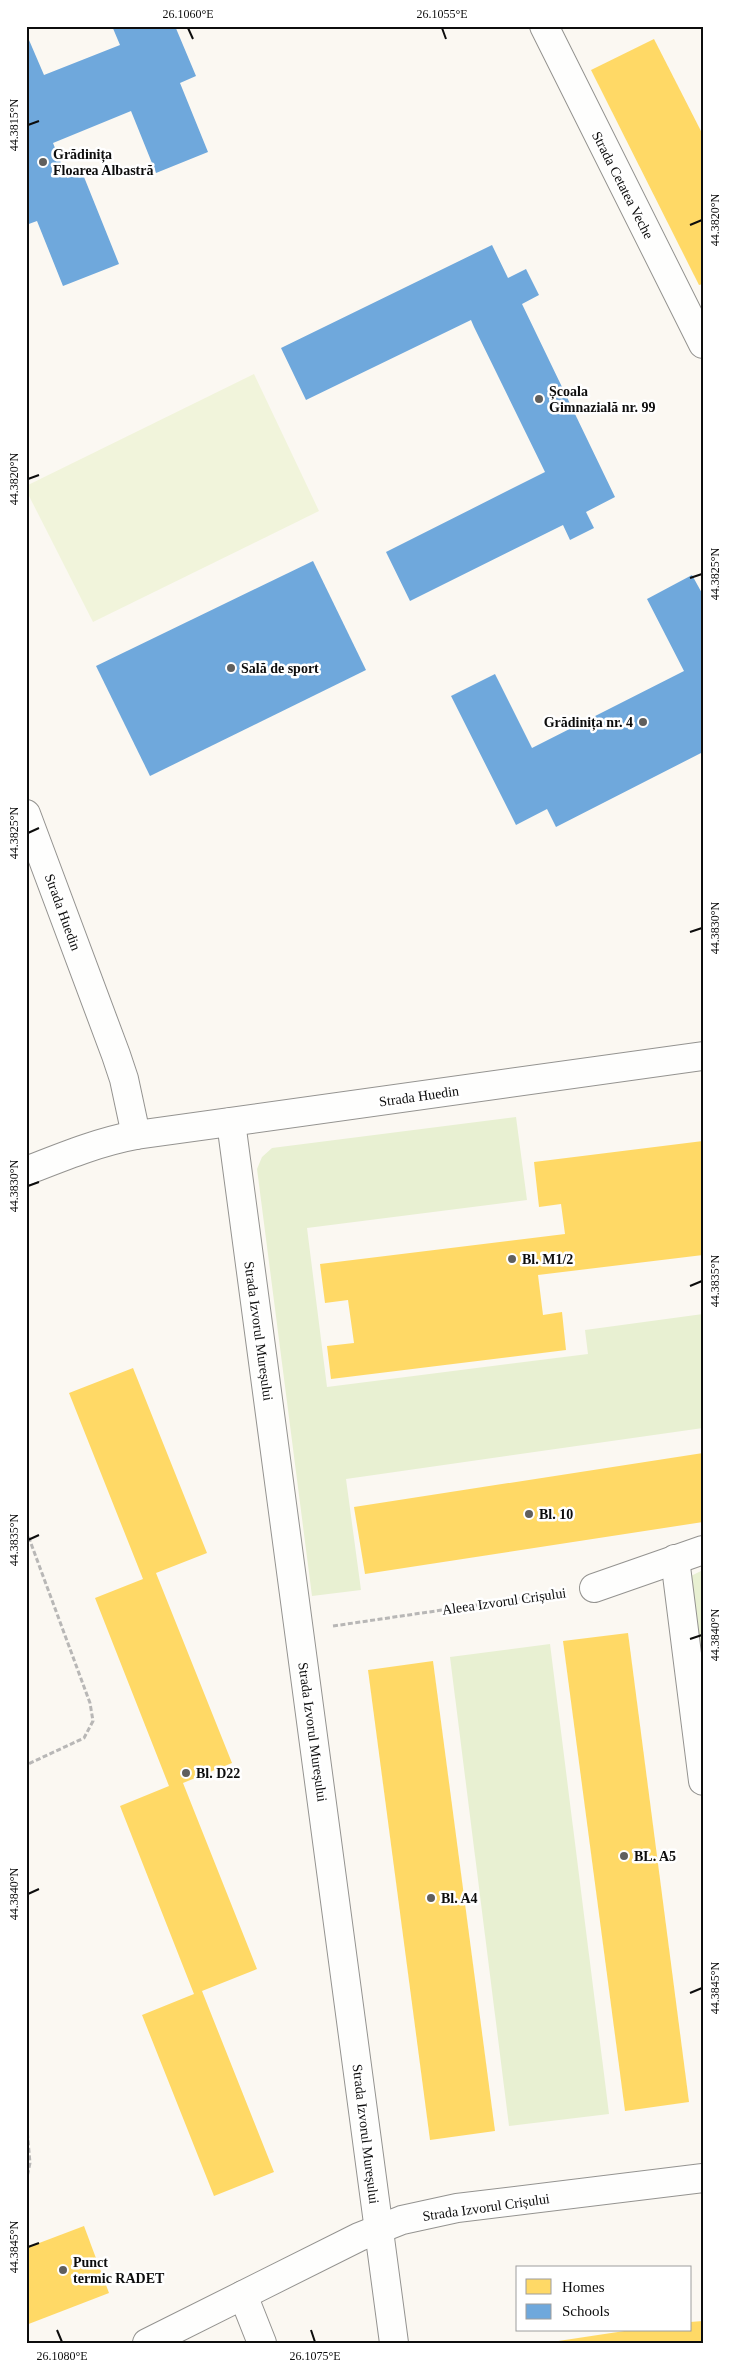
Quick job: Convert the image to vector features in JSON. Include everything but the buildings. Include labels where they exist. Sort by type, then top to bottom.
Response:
[{"type":"street","name":"Strada Cetatea Veche","points":[[544,26],[703,344]]},
{"type":"street","name":"Strada Huedin","points":[[26,814],[35,864],[116,1055],[124,1079],[136,1135]]},
{"type":"street","name":"Strada Huedin","points":[[26,1171],[80,1150],[111,1140],[136,1135],[703,1056]]},
{"type":"street","name":"Strada Izvorul Mureșului","points":[[231,1122],[394,2343]]},
{"type":"street","points":[[594,1588],[703,1550]]},
{"type":"street","points":[[675,1559],[703,1781]]},
{"type":"street","name":"Strada Izvorul Crișului","points":[[146,2343],[378,2229],[402,2220],[457,2208],[703,2178]]},
{"type":"street","points":[[242,2296],[262,2343]]},
{"type":"path","points":[[26,1530],[87,1694],[93,1721],[84,1738],[26,1765]]},
{"type":"path","name":"Aleea Izvorul Crișului","points":[[300,1631],[594,1588]]},
{"type":"path","points":[[26,2118],[30,2163],[26,2182]]},
{"type":"green space","points":[[254,374],[319,511],[93,622],[26,490],[26,486]]},
{"type":"green space","points":[[516,1117],[527,1200],[307,1228],[327,1387],[588,1354],[585,1330],[703,1314],[703,1428],[346,1479],[361,1590],[312,1596],[257,1169],[262,1157],[272,1148]]},
{"type":"green space","points":[[703,1570],[703,1665],[697,1666],[688,1584],[691,1576]]},
{"type":"green space","points":[[550,1644],[609,2114],[509,2126],[450,1657]]},
{"type":"place","name":"Grădinița Floarea Albastră","points":[[43,162]]},
{"type":"place","name":"Școala Gimnazială nr. 99","points":[[539,399]]},
{"type":"place","name":"Sală de sport","points":[[231,668]]},
{"type":"place","name":"Grădinița nr. 4","points":[[643,722]]},
{"type":"place","name":"Bl. M1/2","points":[[512,1259]]},
{"type":"place","name":"Bl. 10","points":[[529,1514]]},
{"type":"place","name":"Bl. D22","points":[[186,1773]]},
{"type":"place","name":"BL. A5","points":[[624,1856]]},
{"type":"place","name":"Bl. A4","points":[[431,1898]]},
{"type":"place","name":"Punct termic RADET","points":[[63,2270]]}]
